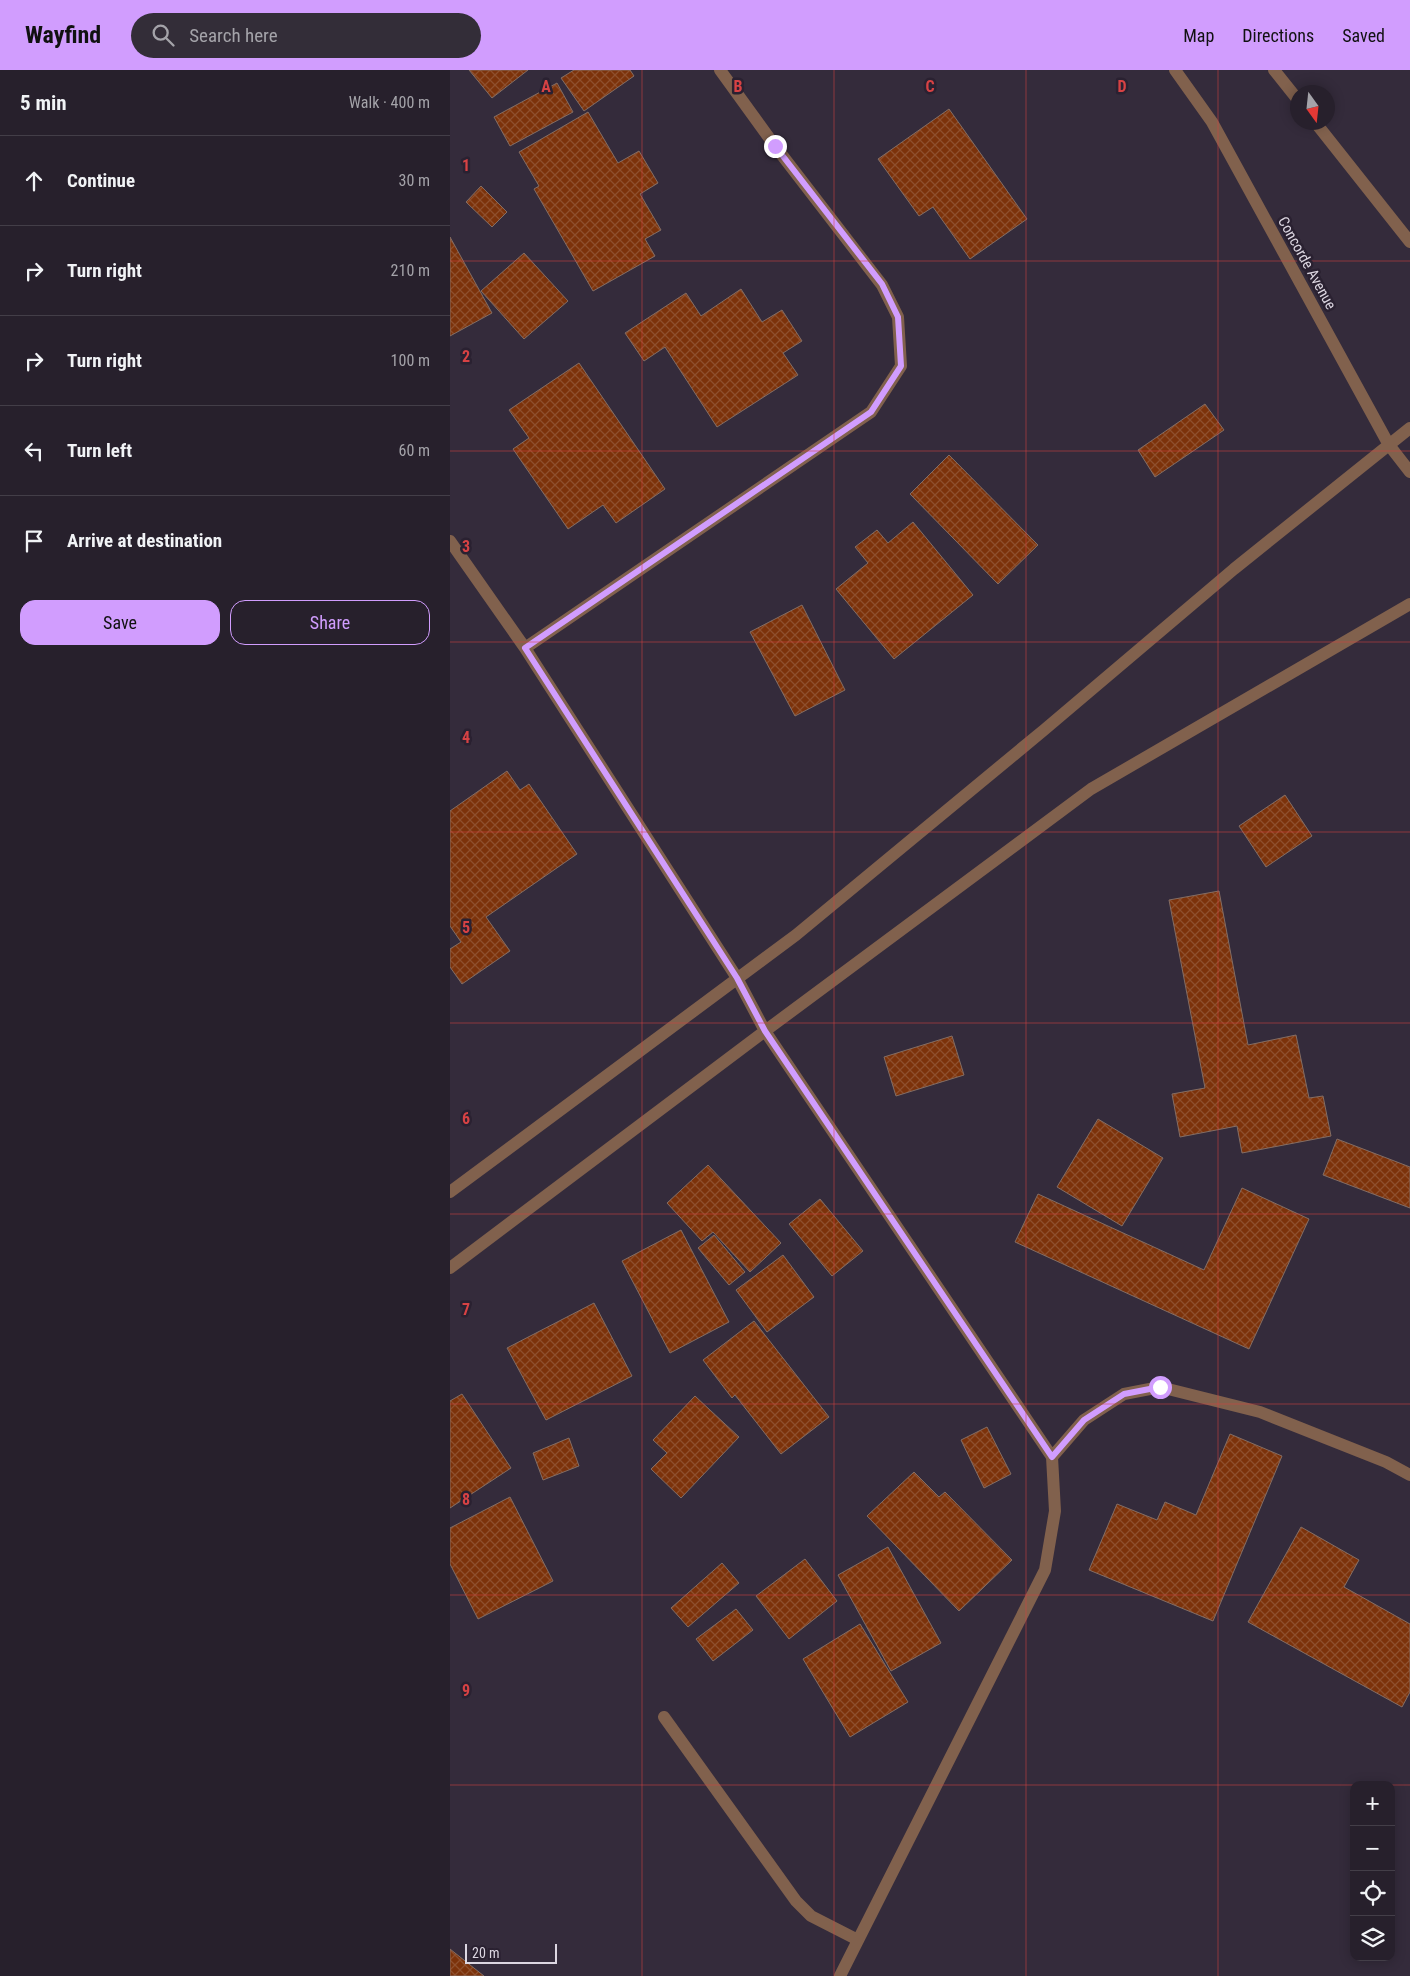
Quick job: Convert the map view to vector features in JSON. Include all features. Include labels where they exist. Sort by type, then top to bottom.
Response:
[{"type":"street","points":[[525,648],[871,412],[901,366],[898,317],[882,284],[775,146],[720,70]]},
{"type":"street","name":"Concorde Avenue","points":[[1175,70],[1212,122],[1389,445],[1410,472]]},
{"type":"street","points":[[1274,70],[1290,90]]},
{"type":"street","points":[[1321,130],[1410,242]]},
{"type":"street","points":[[450,1192],[796,936],[1234,569],[1410,428]]},
{"type":"street","points":[[450,541],[525,648],[737,978],[765,1031],[1052,1457],[1055,1511],[1045,1570],[840,1976]]},
{"type":"street","points":[[450,1268],[765,1031],[1092,789],[1410,604]]},
{"type":"street","points":[[1052,1457],[1084,1420],[1124,1394],[1160,1387],[1260,1412],[1386,1462],[1410,1475]]},
{"type":"street","points":[[664,1717],[796,1901],[812,1916],[858,1940]]},
{"type":"building","points":[[469,70],[528,70],[492,98]]},
{"type":"building","points":[[574,70],[630,70],[634,76],[584,111],[561,78]]},
{"type":"building","points":[[557,83],[573,112],[510,146],[494,117]]},
{"type":"building","points":[[949,109],[1027,219],[970,259],[933,207],[919,216],[878,159]]},
{"type":"building","points":[[588,112],[618,163],[639,151],[658,183],[640,194],[661,230],[645,239],[655,256],[593,291],[534,189],[539,186],[519,152]]},
{"type":"building","points":[[481,186],[507,212],[492,227],[466,202]]},
{"type":"building","points":[[450,237],[492,313],[450,336]]},
{"type":"building","points":[[524,253],[568,301],[524,339],[481,291]]},
{"type":"building","points":[[741,289],[762,322],[782,310],[802,341],[783,353],[798,375],[717,427],[665,347],[644,361],[625,333],[686,293],[701,316]]},
{"type":"building","points":[[579,363],[665,489],[616,523],[603,505],[568,529],[513,449],[529,438],[509,410]]},
{"type":"building","points":[[1205,404],[1224,430],[1155,477],[1138,450]]},
{"type":"building","points":[[949,455],[1038,545],[998,584],[910,494]]},
{"type":"building","points":[[913,522],[973,595],[894,659],[836,589],[868,563],[855,547],[877,530],[888,543]]},
{"type":"building","points":[[802,605],[845,690],[795,716],[750,632]]},
{"type":"building","points":[[507,771],[520,790],[529,784],[577,854],[486,917],[510,951],[462,984],[450,967],[450,949],[461,942],[450,926],[450,811]]},
{"type":"building","points":[[1285,795],[1312,836],[1266,867],[1239,826]]},
{"type":"building","points":[[1219,891],[1248,1045],[1296,1035],[1309,1098],[1323,1096],[1331,1136],[1242,1153],[1237,1126],[1180,1137],[1172,1094],[1205,1088],[1169,900]]},
{"type":"building","points":[[952,1036],[964,1075],[896,1096],[884,1057]]},
{"type":"building","points":[[1098,1119],[1163,1158],[1122,1226],[1057,1187]]},
{"type":"building","points":[[1337,1139],[1410,1167],[1410,1208],[1323,1175]]},
{"type":"building","points":[[708,1165],[781,1243],[750,1272],[713,1232],[702,1241],[667,1203]]},
{"type":"building","points":[[1242,1188],[1309,1219],[1249,1349],[1015,1242],[1038,1194],[1204,1270]]},
{"type":"building","points":[[820,1199],[863,1251],[832,1276],[789,1224]]},
{"type":"building","points":[[681,1230],[729,1322],[670,1353],[622,1261]]},
{"type":"building","points":[[714,1235],[745,1272],[729,1285],[698,1248]]},
{"type":"building","points":[[783,1255],[814,1297],[767,1332],[736,1290]]},
{"type":"building","points":[[594,1303],[632,1376],[546,1420],[507,1348]]},
{"type":"building","points":[[754,1321],[829,1417],[781,1454],[735,1395],[732,1398],[703,1360]]},
{"type":"building","points":[[462,1394],[511,1468],[450,1508],[450,1401]]},
{"type":"building","points":[[695,1396],[739,1437],[681,1498],[651,1469],[667,1453],[653,1440]]},
{"type":"building","points":[[987,1427],[1011,1474],[984,1488],[961,1440]]},
{"type":"building","points":[[1230,1434],[1282,1456],[1213,1621],[1089,1570],[1117,1504],[1157,1520],[1165,1502],[1196,1515]]},
{"type":"building","points":[[569,1438],[579,1466],[543,1480],[533,1453]]},
{"type":"building","points":[[914,1472],[939,1497],[945,1492],[1012,1560],[959,1611],[867,1516]]},
{"type":"building","points":[[510,1497],[553,1581],[478,1619],[450,1564],[450,1528]]},
{"type":"building","points":[[1301,1527],[1359,1560],[1344,1587],[1410,1624],[1410,1692],[1402,1707],[1248,1622]]},
{"type":"building","points":[[888,1547],[941,1643],[891,1671],[838,1575]]},
{"type":"building","points":[[805,1559],[837,1601],[789,1639],[756,1596]]},
{"type":"building","points":[[722,1563],[739,1583],[688,1627],[671,1608]]},
{"type":"building","points":[[736,1609],[753,1630],[713,1661],[696,1639]]},
{"type":"building","points":[[860,1624],[908,1702],[850,1737],[803,1659]]},
{"type":"building","points":[[450,1949],[484,1976],[450,1976]]},
{"type":"route","points":[[775,146],[882,284],[898,317],[901,366],[871,412],[525,648],[737,978],[765,1031],[1052,1457],[1084,1420],[1124,1394],[1160,1387]]}]
